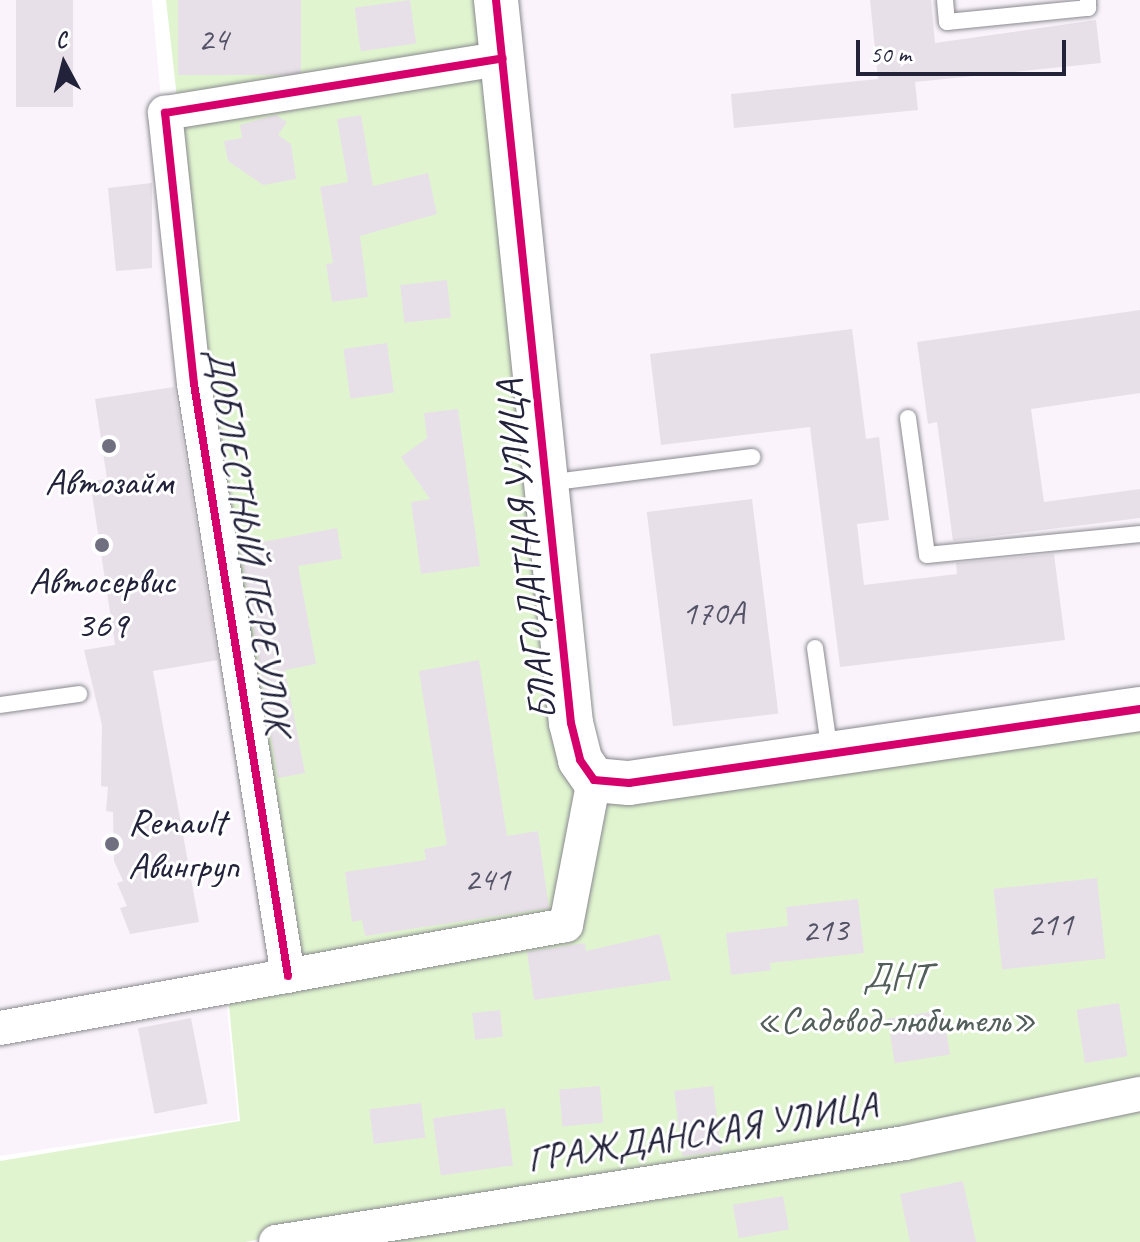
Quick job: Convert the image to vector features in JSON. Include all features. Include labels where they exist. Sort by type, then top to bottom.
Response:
[{"type":"street","name":"БЛАГОДАТНАЯ УЛИЦА","points":[[496,0],[571,723],[580,760],[594,780]]},
{"type":"street","name":"ДОБЛЕСТНЫЙ ПЕРЕУЛОК","points":[[288,976],[194,384],[165,113],[503,58]]},
{"type":"street","points":[[0,1028],[566,925],[594,780],[629,783],[1140,709]]},
{"type":"street","name":"ГРАЖДАНСКАЯ УЛИЦА","points":[[276,1242],[905,1143],[1140,1094]]},
{"type":"lane","points":[[945,0],[947,22],[1088,8],[1088,0]]},
{"type":"lane","points":[[908,418],[927,555],[1140,534]]},
{"type":"lane","points":[[547,483],[752,457]]},
{"type":"lane","points":[[815,648],[830,753]]},
{"type":"lane","points":[[0,705],[79,694]]},
{"type":"shaded area","points":[[0,0],[152,0],[162,110],[277,966],[224,975],[238,1120],[0,1156]]},
{"type":"shaded area","points":[[508,0],[1140,0],[1140,697],[604,769]]},
{"type":"green space","name":"ДНТ «Садовод-любитель»","points":[[166,0],[486,0],[583,794],[1140,721],[1140,1242],[366,1242],[362,1220],[245,1242],[0,1242],[0,1161],[240,1121],[228,995],[300,983],[223,508]]},
{"type":"building","points":[[16,0],[73,0],[73,107],[16,107]]},
{"type":"building","points":[[178,0],[301,0],[301,75],[178,75]]},
{"type":"building","points":[[410,0],[416,44],[361,51],[355,8]]},
{"type":"building","points":[[870,0],[931,0],[935,43],[1096,20],[1101,63],[915,82],[918,110],[734,128],[731,94],[878,79]]},
{"type":"building","points":[[276,115],[287,122],[278,135],[291,144],[296,179],[263,185],[228,161],[224,141],[242,138],[240,125]]},
{"type":"building","points":[[361,115],[373,186],[428,173],[437,214],[360,236],[368,297],[332,302],[326,264],[333,263],[320,187],[348,182],[337,119]]},
{"type":"building","points":[[152,183],[152,268],[116,271],[108,188]]},
{"type":"building","points":[[447,280],[451,318],[404,323],[400,285]]},
{"type":"building","points":[[1140,310],[1140,393],[1031,409],[1044,502],[1140,489],[1140,518],[953,541],[937,422],[928,424],[917,342]]},
{"type":"building","points":[[852,329],[866,439],[879,437],[889,520],[857,524],[864,585],[957,574],[956,563],[1054,554],[1065,640],[840,667],[810,427],[661,445],[650,354]]},
{"type":"building","points":[[387,343],[394,393],[350,399],[343,349]]},
{"type":"building","points":[[174,387],[218,660],[153,671],[199,922],[130,934],[120,908],[127,906],[117,883],[123,881],[114,861],[113,812],[106,811],[108,787],[101,786],[102,725],[84,650],[115,645],[90,481],[107,479],[95,399]]},
{"type":"building","points":[[458,409],[480,566],[421,574],[411,502],[430,499],[401,457],[427,438],[424,413]]},
{"type":"building","points":[[752,499],[778,713],[673,726],[647,512]]},
{"type":"building","points":[[337,528],[342,559],[298,566],[316,664],[285,670],[305,773],[278,778],[240,546]]},
{"type":"building","points":[[479,660],[507,836],[538,831],[549,908],[365,936],[362,920],[352,922],[345,872],[426,860],[424,849],[447,845],[419,671]]},
{"type":"building","points":[[1097,878],[1105,959],[1002,969],[994,889]]},
{"type":"building","points":[[858,899],[864,953],[770,963],[771,970],[731,975],[726,933],[788,926],[786,907]]},
{"type":"building","points":[[660,934],[671,980],[534,1000],[527,952],[585,943],[586,951]]},
{"type":"building","points":[[1119,1003],[1127,1056],[1085,1063],[1077,1010]]},
{"type":"building","points":[[500,1010],[503,1037],[475,1040],[472,1013]]},
{"type":"building","points":[[943,1010],[950,1054],[895,1063],[888,1019]]},
{"type":"building","points":[[191,1018],[208,1103],[155,1114],[138,1028]]},
{"type":"building","points":[[600,1086],[603,1123],[562,1126],[559,1090]]},
{"type":"building","points":[[713,1086],[721,1152],[682,1156],[674,1091]]},
{"type":"building","points":[[421,1103],[425,1138],[374,1144],[369,1109]]},
{"type":"building","points":[[505,1108],[513,1165],[441,1176],[433,1118]]},
{"type":"building","points":[[963,1181],[976,1242],[910,1242],[900,1194]]},
{"type":"building","points":[[783,1196],[789,1229],[739,1238],[733,1205]]},
{"type":"cycle path","points":[[496,0],[571,723],[580,760],[594,780],[629,783],[1140,709]]},
{"type":"cycle path","points":[[288,976],[194,384],[165,113],[503,58]]},
{"type":"place","name":"Автозайм","points":[[109,446]]},
{"type":"place","name":"Автосервис 369","points":[[102,545]]},
{"type":"place","name":"Renault Авингруп","points":[[112,844]]}]
